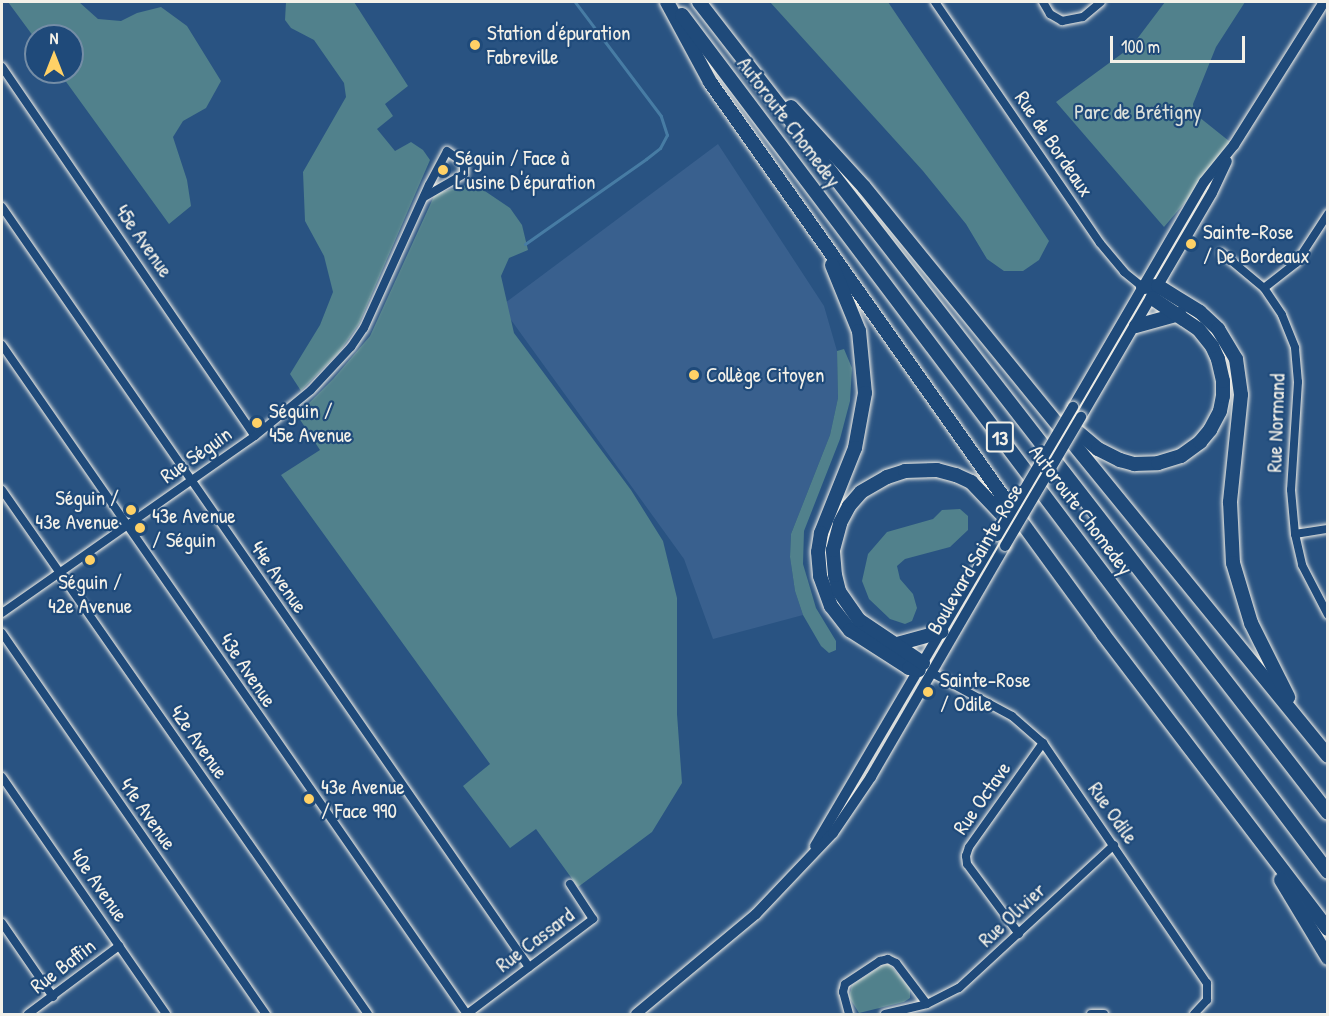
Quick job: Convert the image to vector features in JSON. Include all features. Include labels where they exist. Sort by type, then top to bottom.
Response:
[{"type":"highway","points":[[667,2],[710,82],[1057,572],[1328,929]]},
{"type":"highway","name":"Autoroute Chomedey","points":[[672,2],[1328,872]]},
{"type":"highway","name":"Autoroute Chomedey","points":[[699,2],[1328,813]]},
{"type":"highway","points":[[723,32],[864,187],[1328,756]]},
{"type":"highway","points":[[822,241],[858,331],[865,382],[863,416],[855,448],[821,533],[818,552],[819,576],[831,606],[850,630],[909,668],[925,668]]},
{"type":"highway","points":[[1032,393],[1089,443],[1113,458],[1134,464],[1150,464],[1181,456],[1200,442],[1214,424],[1222,403],[1221,365],[1212,346],[1198,328],[1151,290]]},
{"type":"highway","points":[[1151,290],[1213,323],[1227,341],[1236,359],[1241,395],[1230,502],[1233,563],[1251,623],[1299,720]]},
{"type":"highway","points":[[1136,326],[1179,314]]},
{"type":"highway","points":[[925,668],[897,645],[868,627],[848,606],[837,583],[833,558],[836,533],[849,506],[861,492],[887,477],[905,471],[948,472],[971,482],[1057,572]]},
{"type":"highway","points":[[897,645],[941,632]]},
{"type":"highway","points":[[1246,822],[1328,958]]},
{"type":"street","name":"Rue de Bordeaux","points":[[935,2],[1100,243],[1124,272],[1151,290]]},
{"type":"street","points":[[1043,2],[1050,14],[1062,21],[1083,17],[1101,2]]},
{"type":"street","name":"Boulevard Sainte-Rose","points":[[925,668],[941,632],[1073,406],[1151,290],[1212,193],[1234,145],[1324,2]]},
{"type":"street","name":"45e Avenue","points":[[2,67],[255,436]]},
{"type":"street","name":"Rue Séguin","points":[[2,613],[255,436],[311,390],[351,347],[364,328],[424,197],[447,151],[460,160],[464,165],[464,174],[424,197]]},
{"type":"street","name":"44e Avenue","points":[[2,207],[529,967]]},
{"type":"street","points":[[1264,288],[1296,263],[1328,214]]},
{"type":"street","name":"Rue Normand","points":[[1222,253],[1264,288],[1282,315],[1295,348],[1298,382],[1291,490],[1295,534],[1302,565],[1328,615]]},
{"type":"street","name":"Boulevard Sainte-Rose","points":[[636,1014],[746,923],[807,859],[925,668],[1005,546],[1136,326],[1151,290]]},
{"type":"street","name":"43e Avenue","points":[[2,345],[371,880],[467,1014]]},
{"type":"street","name":"42e Avenue","points":[[2,490],[368,1014]]},
{"type":"street","points":[[1295,534],[1328,529]]},
{"type":"street","name":"41e Avenue","points":[[2,633],[266,1014]]},
{"type":"street","name":"Rue Odile","points":[[925,668],[1012,716],[1043,743],[1207,984],[1207,1000],[1194,1014]]},
{"type":"street","name":"Rue Octave","points":[[1019,934],[967,864],[966,856],[969,847],[1043,743]]},
{"type":"street","name":"40e Avenue","points":[[2,777],[166,1014]]},
{"type":"street","name":"Rue Olivier","points":[[885,1014],[927,1004],[959,988],[1114,845]]},
{"type":"street","name":"Rue Cassard","points":[[467,1014],[593,919],[570,884]]},
{"type":"street","points":[[2,923],[53,997]]},
{"type":"street","name":"Rue Baffin","points":[[28,1014],[119,946]]},
{"type":"street","points":[[849,1014],[843,992],[845,984],[880,961],[888,959],[896,963],[927,1004]]},
{"type":"street","points":[[1091,1014],[1104,1014]]},
{"type":"shaded area","name":"Collège Citoyen","points":[[718,144],[824,306],[837,351],[838,398],[830,435],[791,534],[790,557],[795,591],[803,615],[713,639],[684,559],[501,306]]},
{"type":"green space","points":[[8,2],[79,2],[98,19],[121,21],[137,13],[161,7],[187,26],[221,81],[206,108],[183,121],[173,137],[187,180],[191,206],[169,224],[68,84],[84,84],[84,24],[24,24]]},
{"type":"green space","points":[[286,2],[354,2],[408,86],[385,104],[393,116],[377,129],[395,151],[411,142],[423,150],[430,160],[359,324],[340,351],[301,391],[290,374],[320,325],[333,292],[324,256],[305,221],[303,172],[346,97],[344,83],[314,40],[291,28],[285,20]]},
{"type":"green space","points":[[770,2],[888,2],[1049,241],[1039,260],[1023,271],[1004,271],[987,259],[966,224],[923,171]]},
{"type":"green space","name":"Parc de Brétigny","points":[[1165,2],[1245,2],[1216,47],[1193,104],[1194,113],[1234,145],[1164,227],[1056,102],[1131,47]]},
{"type":"green space","points":[[473,183],[510,208],[522,225],[528,250],[509,258],[501,276],[514,333],[631,490],[663,541],[677,598],[677,714],[682,783],[652,832],[578,887],[536,829],[510,848],[463,786],[490,764],[281,475],[320,450],[297,415],[333,379],[370,336],[435,194]]},
{"type":"green space","points":[[844,349],[852,368],[850,401],[840,439],[804,531],[803,564],[816,608],[836,641],[836,650],[829,653],[821,646],[803,615],[795,591],[790,557],[791,534],[830,435],[838,398],[837,351]]},
{"type":"green space","points":[[960,509],[968,516],[968,530],[950,547],[905,559],[897,566],[900,579],[913,594],[917,608],[912,621],[905,624],[890,619],[869,599],[862,581],[868,554],[887,532],[933,519],[942,510]]},
{"type":"green space","points":[[889,964],[910,988],[910,998],[904,1002],[859,1013],[849,997],[852,985],[883,965]]},
{"type":"waterway","points":[[525,244],[646,159],[660,148],[667,135],[661,116],[575,2]]},
{"type":"place","name":"Station d'épuration Fabreville","points":[[475,45]]},
{"type":"place","name":"Séguin / Face à L'usine D'épuration","points":[[443,170]]},
{"type":"place","name":"Sainte-Rose / De Bordeaux","points":[[1191,244]]},
{"type":"place","name":"Collège Citoyen","points":[[694,375]]},
{"type":"place","name":"Séguin / 45e Avenue","points":[[257,423]]},
{"type":"place","name":"Séguin / 43e Avenue","points":[[131,510]]},
{"type":"place","name":"43e Avenue / Séguin","points":[[140,528]]},
{"type":"place","name":"Séguin / 42e Avenue","points":[[90,560]]},
{"type":"place","name":"Sainte-Rose / Odile","points":[[928,692]]},
{"type":"place","name":"43e Avenue / Face 990","points":[[309,799]]}]
